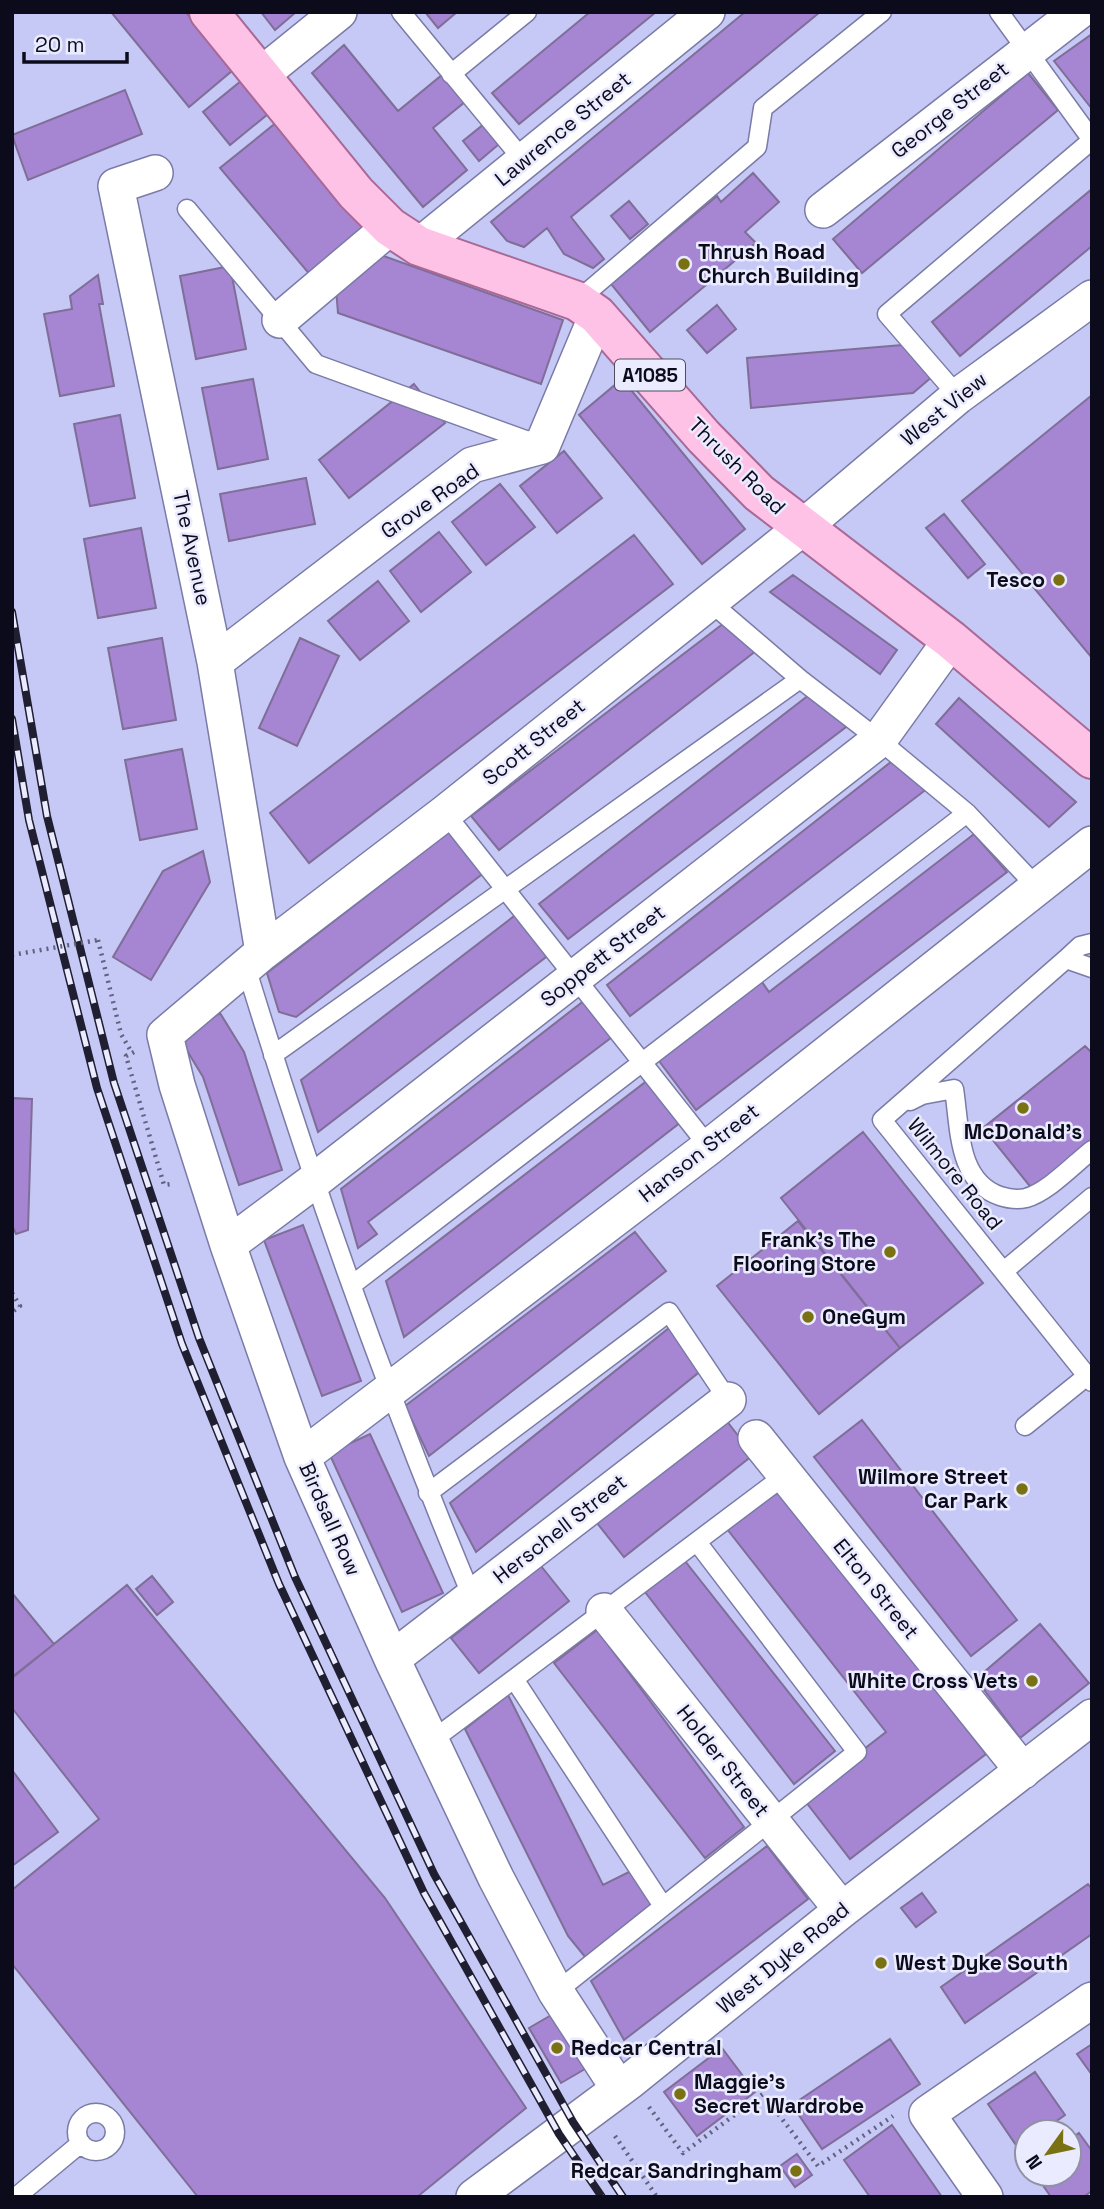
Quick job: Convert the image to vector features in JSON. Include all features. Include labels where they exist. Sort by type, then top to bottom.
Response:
[{"type":"main road","name":"Thrush Road","points":[[209,12],[356,193],[404,236],[587,308],[704,437],[759,493],[951,640],[1092,760]]},
{"type":"street","points":[[261,75],[339,12]]},
{"type":"street","name":"Lawrence Street","points":[[280,320],[404,236],[524,161],[707,12]]},
{"type":"street","name":"George Street","points":[[823,210],[1078,12]]},
{"type":"street","name":"The Avenue","points":[[155,173],[116,186],[215,662],[254,960]]},
{"type":"street","name":"West View","points":[[802,528],[958,396],[1092,298]]},
{"type":"street","points":[[542,446],[587,308]]},
{"type":"street","name":"Grove Road","points":[[215,662],[472,465],[542,446]]},
{"type":"street","name":"Scott Street","points":[[254,960],[445,813],[802,528]]},
{"type":"street","name":"Soppett Street","points":[[228,1245],[314,1181],[879,740],[951,640]]},
{"type":"street","name":"Hanson Street","points":[[302,1457],[709,1147],[1092,844]]},
{"type":"street","name":"Birdsall Row","points":[[254,960],[165,1035],[177,1085],[228,1245],[302,1457],[392,1659],[430,1742],[555,1992],[615,2092]]},
{"type":"street","name":"Herschell Street","points":[[392,1659],[728,1400]]},
{"type":"street","name":"Elton Street","points":[[756,1438],[1023,1771]]},
{"type":"street","name":"Holder Street","points":[[604,1611],[842,1910]]},
{"type":"street","name":"West Dyke Road","points":[[474,2197],[615,2092],[842,1910],[1092,1717]]},
{"type":"street","points":[[985,2197],[927,2114],[1092,2000]]},
{"type":"lane","points":[[401,12],[524,161]]},
{"type":"lane","points":[[452,74],[527,12]]},
{"type":"lane","points":[[587,308],[757,148],[763,108],[882,12]]},
{"type":"lane","points":[[958,396],[887,314],[1092,140],[999,12]]},
{"type":"lane","points":[[187,209],[316,364],[542,446]]},
{"type":"lane","points":[[709,601],[800,679],[967,813],[1037,887]]},
{"type":"lane","points":[[273,1055],[800,679]]},
{"type":"lane","points":[[445,813],[709,1147]]},
{"type":"lane","points":[[352,1285],[967,813]]},
{"type":"lane","points":[[897,1107],[1080,946],[1092,943]]},
{"type":"lane","points":[[1066,959],[1092,968]]},
{"type":"lane","points":[[254,960],[273,1055],[314,1181],[428,1493],[472,1597]]},
{"type":"lane","points":[[897,1107],[922,1095],[954,1089],[963,1154],[972,1176],[988,1191],[1011,1199],[1028,1198],[1092,1150]]},
{"type":"lane","name":"Wilmore Road","points":[[897,1107],[882,1120],[1089,1379]]},
{"type":"lane","points":[[1004,1271],[1092,1197]]},
{"type":"lane","points":[[428,1493],[669,1312],[728,1400]]},
{"type":"lane","points":[[1025,1426],[1089,1379]]},
{"type":"lane","points":[[430,1742],[785,1476]]},
{"type":"lane","points":[[555,1992],[856,1752],[697,1542]]},
{"type":"lane","points":[[514,1679],[663,1906]]},
{"type":"lane","points":[[16,2197],[81,2143]]},
{"type":"path","points":[[12,955],[98,940],[121,1034],[134,1057]]},
{"type":"path","points":[[12,1293],[20,1306],[12,1312]]},
{"type":"path","points":[[615,2092],[683,2153],[763,2094],[818,2166],[909,2105],[927,2114]]},
{"type":"path","points":[[615,2092],[657,2197]]},
{"type":"building","points":[[111,12],[186,12],[233,70],[189,107]]},
{"type":"building","points":[[261,12],[296,12],[275,30]]},
{"type":"building","points":[[425,12],[457,12],[438,28]]},
{"type":"building","points":[[590,12],[656,12],[519,124],[492,93]]},
{"type":"building","points":[[745,12],[820,12],[571,217],[604,259],[593,268],[564,254],[547,228],[524,247],[507,241],[491,222]]},
{"type":"building","points":[[1092,34],[1092,109],[1054,61]]},
{"type":"building","points":[[344,45],[398,111],[448,70],[471,97],[433,128],[467,170],[423,207],[312,73]]},
{"type":"building","points":[[1028,73],[1058,110],[862,273],[833,239]]},
{"type":"building","points":[[241,81],[268,114],[230,145],[203,112]]},
{"type":"building","points":[[125,90],[142,134],[28,180],[12,135]]},
{"type":"building","points":[[489,120],[505,139],[479,161],[463,141]]},
{"type":"building","points":[[277,122],[367,233],[312,277],[220,168]]},
{"type":"building","name":"Thrush Road Church Building","points":[[753,173],[779,202],[745,232],[756,243],[650,332],[611,284],[717,196],[721,202]]},
{"type":"building","points":[[1092,189],[1092,246],[960,356],[932,322]]},
{"type":"building","points":[[629,201],[648,224],[630,239],[611,216]]},
{"type":"building","points":[[378,254],[563,320],[541,384],[338,313],[336,289]]},
{"type":"building","points":[[230,266],[246,349],[196,359],[180,276]]},
{"type":"building","points":[[98,275],[103,304],[99,304],[114,386],[60,396],[44,314],[72,309],[70,296]]},
{"type":"building","points":[[717,305],[736,329],[707,353],[687,330]]},
{"type":"building","points":[[914,344],[940,370],[913,393],[751,408],[747,358]]},
{"type":"building","points":[[253,379],[268,459],[218,469],[202,388]]},
{"type":"building","points":[[622,379],[745,529],[702,564],[579,415]]},
{"type":"building","points":[[414,384],[445,423],[349,498],[319,460]]},
{"type":"building","name":"Tesco","points":[[1092,395],[1092,658],[962,501]]},
{"type":"building","points":[[120,415],[135,498],[90,506],[74,424]]},
{"type":"building","points":[[564,451],[602,498],[557,533],[520,486]]},
{"type":"building","points":[[306,478],[315,524],[229,541],[220,494]]},
{"type":"building","points":[[500,484],[535,527],[486,565],[452,522]]},
{"type":"building","points":[[944,514],[985,564],[968,578],[926,528]]},
{"type":"building","points":[[141,528],[156,608],[98,618],[84,539]]},
{"type":"building","points":[[439,532],[471,572],[421,612],[390,571]]},
{"type":"building","points":[[634,535],[673,584],[309,863],[270,813]]},
{"type":"building","points":[[793,575],[897,650],[880,674],[770,592]]},
{"type":"building","points":[[378,581],[409,621],[360,660],[328,621]]},
{"type":"building","points":[[728,620],[761,647],[499,850],[471,816]]},
{"type":"building","points":[[162,638],[176,720],[123,729],[108,648]]},
{"type":"building","points":[[300,638],[339,656],[297,746],[259,728]]},
{"type":"building","points":[[814,691],[825,700],[846,727],[568,939],[539,904]]},
{"type":"building","points":[[959,698],[1076,802],[1049,827],[936,724]]},
{"type":"building","points":[[182,749],[197,829],[140,840],[125,760]]},
{"type":"building","points":[[901,754],[932,785],[630,1016],[607,985]]},
{"type":"building","points":[[453,829],[485,872],[296,1017],[279,1012],[267,973]]},
{"type":"building","points":[[974,834],[1007,872],[696,1110],[659,1061],[762,982],[769,992]]},
{"type":"building","points":[[203,851],[210,882],[151,980],[113,957],[163,871]]},
{"type":"building","points":[[518,913],[550,954],[318,1132],[301,1080]]},
{"type":"building","points":[[585,1000],[612,1037],[368,1222],[377,1234],[358,1248],[341,1189]]},
{"type":"building","points":[[220,1013],[244,1052],[282,1170],[239,1185],[203,1077],[180,1039]]},
{"type":"building","points":[[1085,1046],[1092,1053],[1092,1142],[1033,1190],[983,1128]]},
{"type":"building","points":[[648,1080],[681,1122],[404,1337],[386,1281]]},
{"type":"building","points":[[12,1098],[32,1099],[28,1230],[16,1234],[12,1225]]},
{"type":"building","name":"Frank's The Flooring Store","points":[[863,1132],[983,1283],[900,1348],[781,1198]]},
{"type":"building","name":"OneGym","points":[[798,1221],[900,1348],[819,1414],[717,1286]]},
{"type":"building","points":[[303,1225],[361,1381],[322,1396],[264,1240]]},
{"type":"building","points":[[635,1232],[666,1271],[429,1456],[405,1406]]},
{"type":"building","points":[[679,1320],[713,1361],[476,1552],[450,1503]]},
{"type":"building","points":[[726,1420],[753,1455],[624,1557],[597,1523]]},
{"type":"building","points":[[862,1420],[1017,1620],[971,1656],[814,1457]]},
{"type":"building","points":[[370,1434],[443,1593],[402,1612],[329,1453]]},
{"type":"building","points":[[778,1489],[986,1754],[850,1859],[802,1797],[886,1732],[727,1529]]},
{"type":"building","points":[[685,1561],[835,1751],[794,1784],[645,1592]]},
{"type":"building","points":[[541,1566],[569,1601],[479,1673],[451,1638]]},
{"type":"building","points":[[152,1576],[173,1602],[157,1615],[136,1589]]},
{"type":"building","points":[[127,1585],[385,1898],[526,2108],[417,2197],[198,2197],[12,1964],[12,1890],[99,1819],[12,1708],[12,1678]]},
{"type":"building","points":[[12,1593],[54,1644],[12,1677]]},
{"type":"building","name":"White Cross Vets","points":[[1040,1624],[1089,1683],[1020,1738],[976,1679]]},
{"type":"building","points":[[597,1630],[744,1827],[705,1858],[554,1663]]},
{"type":"building","points":[[508,1695],[603,1885],[645,1864],[666,1895],[586,1958],[568,1936],[465,1729]]},
{"type":"building","points":[[12,1770],[58,1832],[12,1866]]},
{"type":"building","points":[[767,1846],[808,1899],[624,2040],[591,1981]]},
{"type":"building","points":[[1088,1884],[1092,1889],[1092,1934],[965,2023],[941,1987]]},
{"type":"building","points":[[922,1893],[936,1912],[916,1927],[901,1908]]},
{"type":"building","name":"Redcar Central","points":[[553,2014],[585,2069],[561,2083],[529,2028]]},
{"type":"building","points":[[890,2039],[920,2084],[822,2149],[792,2105]]},
{"type":"building","points":[[1092,2044],[1092,2075],[1077,2054]]},
{"type":"building","points":[[722,2048],[755,2092],[697,2136],[664,2092]]},
{"type":"building","points":[[1035,2072],[1065,2115],[1061,2118],[1013,2118],[1013,2141],[988,2104]]},
{"type":"building","points":[[892,2125],[942,2197],[870,2197],[844,2160]]},
{"type":"building","points":[[1083,2139],[1092,2151],[1092,2191],[1083,2197],[1051,2197],[1045,2188],[1083,2188]]},
{"type":"building","name":"Redcar Sandringham","points":[[797,2154],[812,2175],[795,2187],[780,2166]]},
{"type":"railway","points":[[12,612],[47,816],[114,1083],[199,1338],[295,1577],[434,1874],[573,2122],[623,2197]]},
{"type":"railway","points":[[12,719],[29,820],[97,1088],[182,1344],[279,1584],[424,1893],[559,2134],[602,2197]]},
{"type":"place","name":"Thrush Road Church Building","points":[[684,264]]},
{"type":"place","name":"Tesco","points":[[1059,580]]},
{"type":"place","name":"McDonald's","points":[[1023,1108]]},
{"type":"place","name":"Frank's The Flooring Store","points":[[890,1252]]},
{"type":"place","name":"OneGym","points":[[808,1317]]},
{"type":"place","name":"Wilmore Street Car Park","points":[[1022,1489]]},
{"type":"place","name":"White Cross Vets","points":[[1032,1681]]},
{"type":"place","name":"West Dyke South","points":[[881,1963]]},
{"type":"place","name":"Redcar Central","points":[[557,2048]]},
{"type":"place","name":"Maggie's Secret Wardrobe","points":[[680,2094]]},
{"type":"place","name":"Redcar Sandringham","points":[[796,2171]]}]
